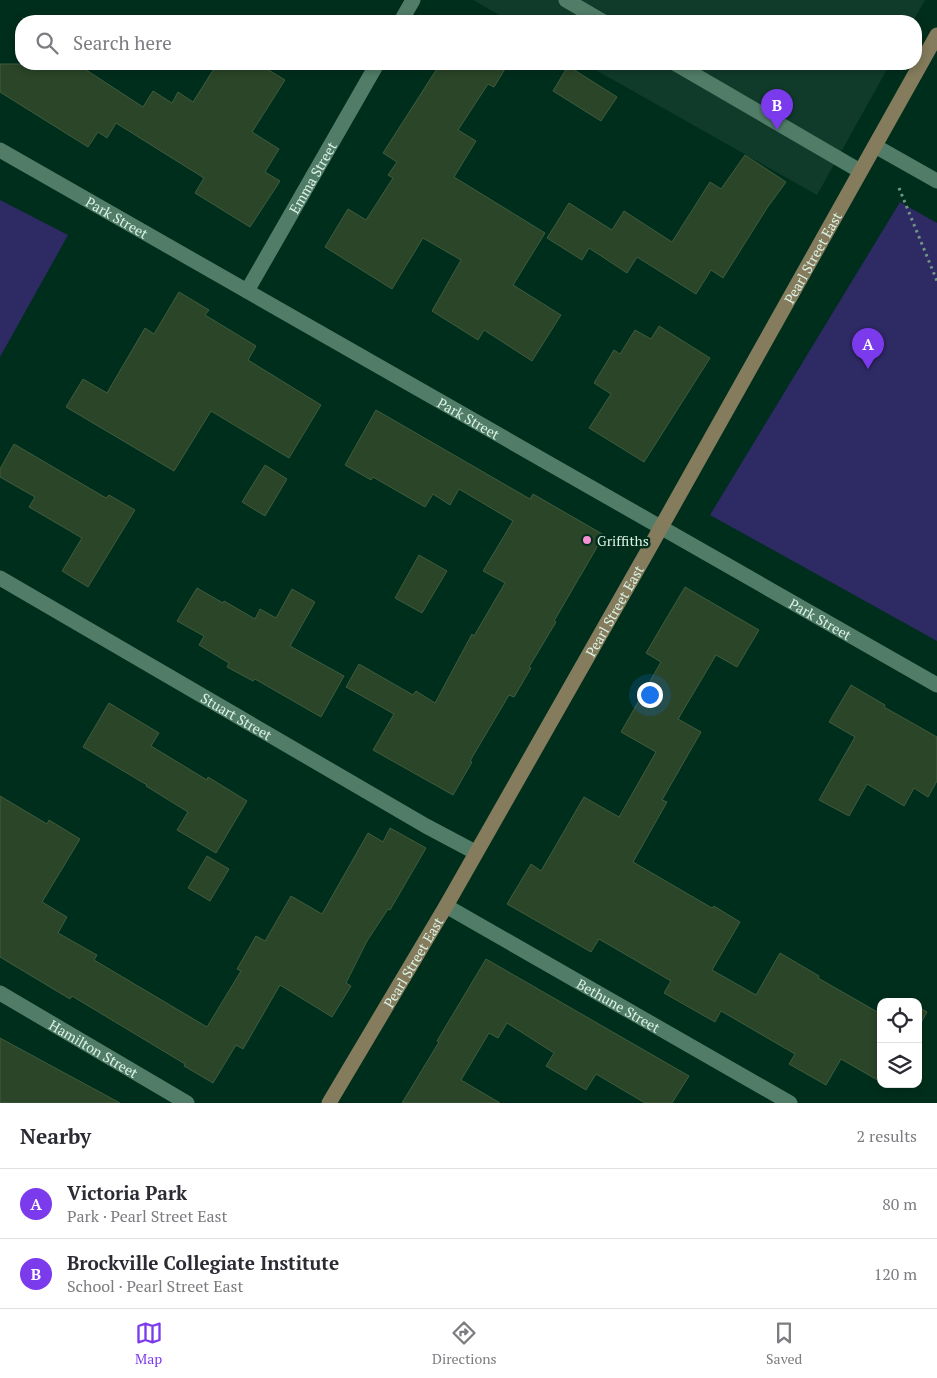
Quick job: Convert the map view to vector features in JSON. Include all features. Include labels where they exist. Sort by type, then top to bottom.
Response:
[{"type":"street","points":[[404,15],[413,0]]},
{"type":"street","points":[[566,0],[592,15]]},
{"type":"street","name":"Pearl Street East","points":[[922,62],[937,35]]},
{"type":"street","name":"Emma Street","points":[[247,291],[374,70]]},
{"type":"street","points":[[686,70],[860,171]]},
{"type":"street","name":"Pearl Street East","points":[[329,1103],[446,906],[661,528],[917,70]]},
{"type":"street","points":[[875,146],[937,181]]},
{"type":"street","name":"Park Street","points":[[0,150],[937,685]]},
{"type":"street","name":"Stuart Street","points":[[0,578],[426,826],[475,852]]},
{"type":"street","name":"Bethune Street","points":[[446,906],[790,1103]]},
{"type":"street","name":"Hamilton Street","points":[[0,993],[187,1103]]},
{"type":"path","points":[[896,181],[937,281]]},
{"type":"shaded area","points":[[473,0],[925,0],[916,15],[499,15]]},
{"type":"shaded area","points":[[596,70],[887,70],[817,195]]},
{"type":"shaded area","points":[[0,200],[68,235],[0,357]]},
{"type":"shaded area","points":[[900,202],[937,223],[937,641],[710,515]]},
{"type":"building","points":[[0,64],[15,64],[15,70],[86,70],[143,107],[153,91],[172,103],[178,92],[193,102],[213,70],[269,70],[285,80],[252,132],[279,149],[265,172],[280,181],[250,227],[195,193],[204,178],[116,123],[107,138],[98,132],[88,147],[0,92]]},
{"type":"building","points":[[436,70],[504,70],[494,87],[488,84],[458,130],[476,141],[454,177],[545,233],[513,285],[561,315],[532,361],[484,330],[478,340],[432,311],[461,260],[423,238],[392,289],[325,247],[348,209],[366,220],[393,178],[388,175],[397,162],[383,153]]},
{"type":"building","points":[[566,70],[574,70],[617,97],[601,121],[553,91]]},
{"type":"building","points":[[745,155],[786,182],[767,208],[723,278],[711,270],[696,294],[637,257],[627,273],[589,248],[582,260],[547,238],[569,203],[612,230],[624,211],[672,242],[710,182],[721,189]]},
{"type":"building","points":[[179,292],[209,310],[205,315],[256,346],[248,360],[321,405],[289,458],[211,411],[174,471],[66,407],[83,379],[107,393],[145,328],[154,334]]},
{"type":"building","points":[[659,326],[710,358],[644,462],[589,428],[611,394],[594,383],[614,350],[620,354],[635,330],[651,339]]},
{"type":"building","points":[[376,410],[530,499],[533,494],[604,535],[554,621],[556,622],[529,667],[531,668],[514,697],[509,695],[470,761],[472,762],[453,795],[373,750],[394,714],[346,687],[359,664],[413,695],[416,691],[435,703],[472,634],[474,636],[505,583],[483,571],[513,521],[459,489],[450,505],[433,494],[425,507],[373,477],[371,480],[345,465]]},
{"type":"building","points":[[14,444],[106,498],[109,495],[135,510],[88,587],[62,571],[82,538],[29,507],[35,497],[0,477],[0,469]]},
{"type":"building","points":[[265,465],[287,479],[265,516],[242,502]]},
{"type":"building","points":[[419,555],[447,571],[422,613],[395,598]]},
{"type":"building","points":[[685,587],[759,630],[737,667],[716,655],[678,719],[701,732],[662,800],[667,802],[633,862],[740,922],[712,970],[756,995],[780,953],[819,976],[818,978],[877,1012],[877,1080],[841,1059],[826,1085],[789,1064],[795,1054],[721,1011],[715,1022],[664,993],[671,981],[599,939],[591,952],[507,904],[531,864],[541,871],[584,797],[619,817],[656,752],[621,732],[661,662],[646,653]]},
{"type":"building","points":[[197,588],[255,619],[260,609],[276,618],[292,589],[315,602],[290,646],[344,676],[321,717],[255,679],[253,681],[227,667],[229,663],[199,645],[204,636],[177,621]]},
{"type":"building","points":[[851,685],[885,705],[884,707],[937,737],[937,781],[928,797],[914,788],[904,806],[867,784],[849,816],[819,800],[855,737],[829,722]]},
{"type":"building","points":[[109,703],[159,733],[151,746],[207,780],[208,777],[247,801],[216,853],[177,830],[188,812],[83,747]]},
{"type":"building","points":[[0,796],[47,824],[49,820],[80,839],[42,902],[67,917],[58,933],[97,955],[94,960],[207,1027],[241,971],[237,969],[256,936],[265,941],[291,896],[322,914],[368,833],[383,842],[390,828],[426,848],[390,910],[388,909],[367,941],[346,983],[351,986],[332,1017],[280,985],[243,1049],[236,1045],[213,1083],[72,996],[70,999],[0,957]]},
{"type":"building","points":[[207,856],[229,869],[210,901],[188,888]]},
{"type":"building","points":[[486,959],[689,1076],[672,1103],[645,1103],[596,1074],[586,1090],[546,1066],[554,1053],[507,1023],[498,1038],[489,1033],[461,1080],[500,1103],[402,1103]]},
{"type":"building","points":[[922,1009],[927,1012],[922,1021]]},
{"type":"building","points":[[0,1038],[59,1070],[120,1103],[0,1103]]},
{"type":"place","name":"Brockville Collegiate Institute","points":[[777,130]]},
{"type":"place","name":"Victoria Park","points":[[868,369]]},
{"type":"place","name":"Griffiths","points":[[587,540]]}]
